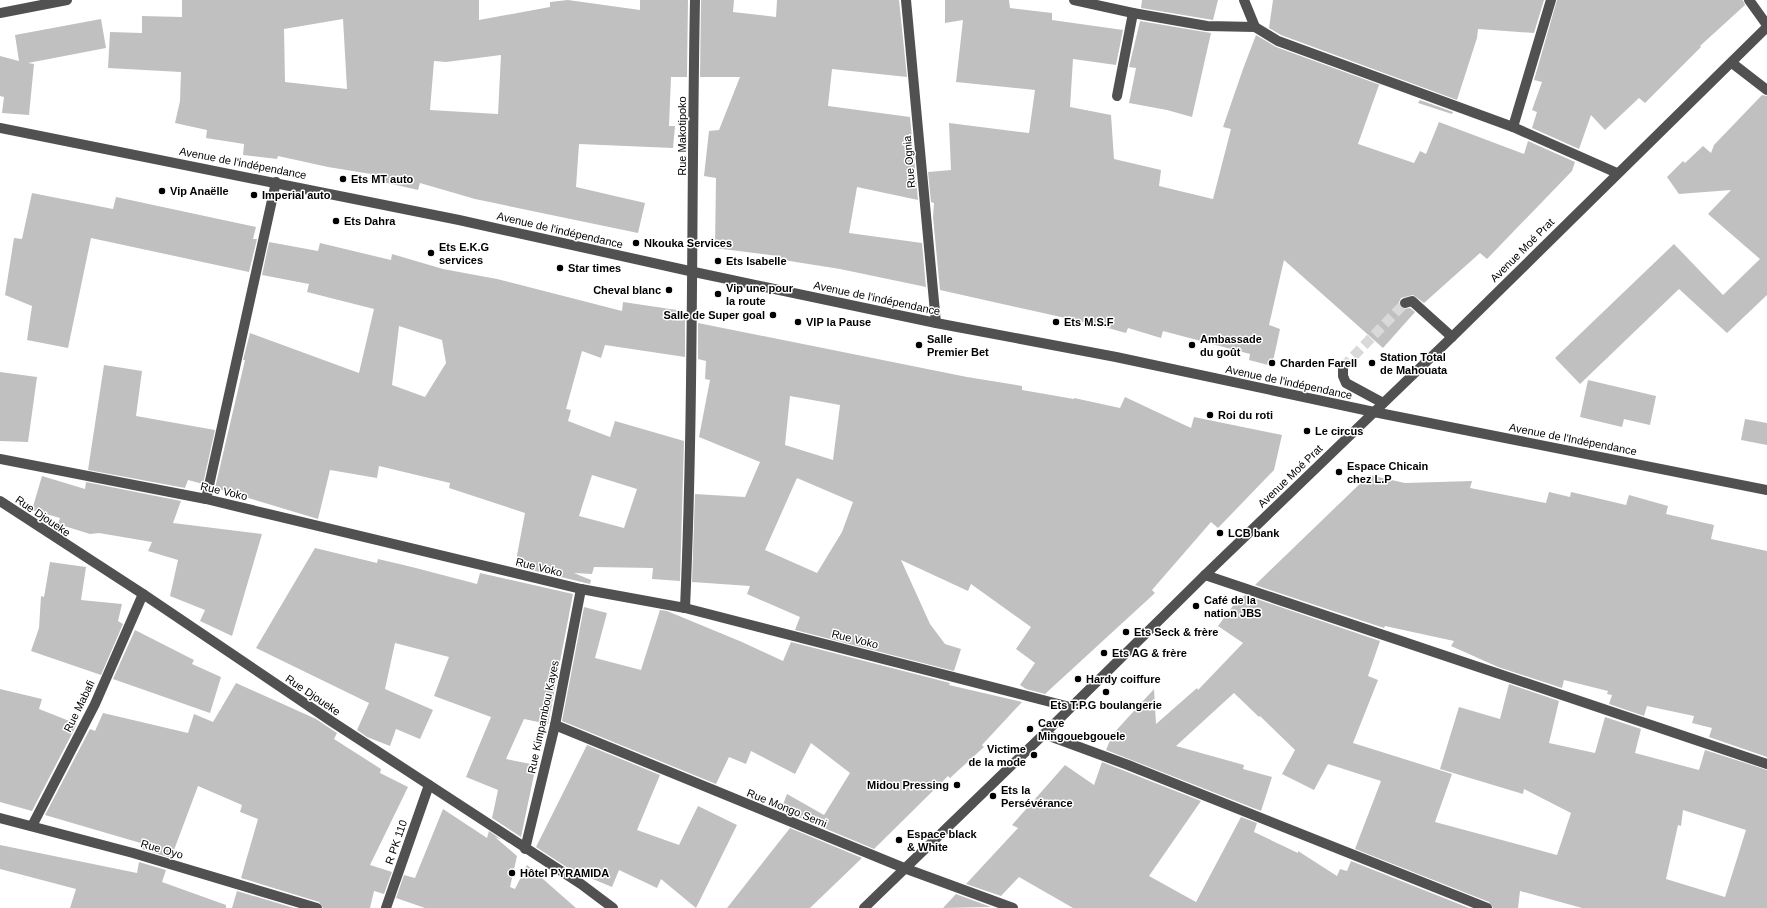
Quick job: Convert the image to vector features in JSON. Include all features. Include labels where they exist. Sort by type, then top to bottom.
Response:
[{"type":"street","points":[[0,13],[67,0]]},
{"type":"street","name":"Rue Makotipoko","points":[[686,608],[694,272],[695,0]]},
{"type":"street","name":"Rue Ognia","points":[[906,0],[936,323]]},
{"type":"street","points":[[1074,0],[1133,13],[1207,26],[1255,27],[1278,41],[1513,127],[1617,173]]},
{"type":"street","points":[[1244,0],[1255,27]]},
{"type":"street","points":[[1513,127],[1552,0]]},
{"type":"street","points":[[1749,0],[1767,26]]},
{"type":"street","points":[[1117,96],[1133,13]]},
{"type":"street","name":"Avenue Moé Prat","points":[[864,908],[1044,734],[1205,575],[1452,337],[1617,173],[1732,63],[1767,26]]},
{"type":"street","points":[[1732,63],[1767,90]]},
{"type":"street","name":"Avenue de l'indépendance","points":[[0,128],[276,182],[936,323],[1116,357],[1374,412]]},
{"type":"street","points":[[206,499],[276,182]]},
{"type":"street","points":[[1405,302],[1412,301],[1452,337]]},
{"type":"street","points":[[1343,367],[1343,376],[1346,383],[1383,403]]},
{"type":"street","name":"Avenue de l'Indépendance","points":[[1374,412],[1767,490]]},
{"type":"street","name":"Rue Voko","points":[[0,459],[206,499],[581,589],[686,608],[1070,707]]},
{"type":"street","name":"Rue Djoueke","points":[[0,501],[143,594],[324,717],[581,884],[613,908]]},
{"type":"street","points":[[1205,575],[1767,764]]},
{"type":"street","name":"Rue Kimpambou Kayes","points":[[525,849],[554,725],[581,589]]},
{"type":"street","name":"Rue Mabafi","points":[[32,826],[95,704],[143,594]]},
{"type":"street","name":"Rue Mongo Semi","points":[[554,725],[904,868],[1013,908]]},
{"type":"street","points":[[1044,734],[1128,765],[1487,908]]},
{"type":"street","name":"R PK 110","points":[[386,908],[429,785]]},
{"type":"street","name":"Rue Oyo","points":[[0,818],[317,908]]},
{"type":"building","points":[[182,0],[479,0],[479,20],[550,7],[550,2],[568,0],[640,10],[640,0],[688,0],[687,77],[671,77],[669,126],[675,126],[673,148],[579,144],[576,187],[645,203],[638,233],[475,199],[420,183],[418,190],[370,179],[371,174],[328,167],[278,156],[277,159],[243,155],[244,144],[206,138],[207,130],[175,123],[180,101],[181,72],[108,68],[110,32],[142,33],[142,16],[182,17]],"holes":[[[343,19],[347,89],[285,82],[284,29]],[[501,55],[498,114],[430,110],[434,61],[446,62]]]},
{"type":"building","points":[[701,0],[734,0],[733,12],[776,17],[777,0],[899,0],[907,77],[832,69],[828,106],[910,117],[918,200],[857,187],[849,233],[922,243],[926,287],[840,269],[777,259],[778,256],[715,248],[716,178],[704,176],[709,131],[719,130],[740,77],[700,77]]},
{"type":"building","points":[[945,0],[1009,0],[1010,8],[1052,13],[1052,20],[1123,30],[1116,65],[1073,59],[1070,107],[1111,115],[1114,159],[1161,170],[1159,186],[1213,199],[1231,129],[1223,127],[1256,35],[1276,47],[1383,86],[1379,85],[1358,144],[1414,163],[1420,151],[1426,154],[1439,122],[1524,154],[1528,141],[1575,162],[1572,171],[1487,259],[1480,253],[1424,303],[1413,295],[1401,298],[1399,302],[1400,307],[1404,309],[1410,308],[1415,312],[1383,348],[1284,260],[1269,325],[1280,329],[1272,366],[1249,360],[1250,354],[1163,331],[1161,338],[1128,328],[1126,333],[1097,325],[940,290],[933,217],[934,203],[931,202],[928,172],[951,170],[949,123],[1029,133],[1035,90],[956,82],[963,20],[945,23]]},
{"type":"building","points":[[1142,0],[1218,0],[1213,20],[1141,8]]},
{"type":"building","points":[[1273,0],[1544,0],[1534,33],[1478,29],[1477,38],[1457,100],[1281,35],[1269,28]]},
{"type":"building","points":[[1557,0],[1743,0],[1745,5],[1700,46],[1701,47],[1645,103],[1639,98],[1605,130],[1591,115],[1579,149],[1532,128],[1537,112],[1532,110],[1542,82],[1534,80]]},
{"type":"building","points":[[101,19],[106,48],[28,63],[34,64],[29,115],[2,113],[4,97],[0,96],[0,56],[19,61],[15,35]]},
{"type":"building","points":[[1140,21],[1211,33],[1192,117],[1167,110],[1129,103],[1136,68],[1129,67]]},
{"type":"building","points":[[1762,95],[1767,96],[1767,295],[1727,333],[1679,289],[1580,384],[1555,358],[1674,244],[1723,295],[1760,259],[1708,214],[1731,190],[1679,194],[1667,177],[1683,161],[1685,163],[1703,146],[1711,153],[1714,145]]},
{"type":"building","points":[[1420,100],[1453,112],[1452,114],[1418,103]]},
{"type":"building","points":[[32,193],[113,209],[116,197],[256,227],[253,239],[257,239],[249,272],[91,238],[68,348],[27,340],[32,306],[5,295],[14,238],[22,239]]},
{"type":"building","points":[[269,242],[318,251],[320,243],[391,260],[392,254],[443,269],[497,279],[622,311],[623,302],[677,310],[676,318],[685,320],[685,357],[605,345],[601,358],[582,351],[566,409],[571,410],[568,421],[610,437],[615,421],[684,441],[680,581],[652,579],[653,568],[594,567],[592,574],[574,573],[591,580],[590,584],[515,566],[525,513],[449,488],[450,483],[379,466],[377,478],[330,470],[318,519],[215,488],[250,333],[359,373],[374,309],[307,292],[309,284],[262,275]],"holes":[[[399,326],[442,340],[446,363],[425,397],[392,385]],[[592,475],[637,489],[624,528],[579,516]]]},
{"type":"building","points":[[698,323],[967,377],[1022,386],[1022,390],[1074,398],[1120,408],[1125,397],[1191,428],[1194,417],[1282,435],[1274,470],[1218,528],[1211,522],[1152,590],[1155,593],[1045,694],[1026,689],[1020,685],[1035,663],[1016,649],[1031,627],[971,584],[968,591],[901,560],[930,624],[945,644],[961,649],[954,671],[795,630],[800,617],[747,594],[750,586],[692,582],[695,494],[745,497],[760,462],[699,437],[710,380],[705,379],[706,361],[698,359]],"holes":[[[790,396],[840,405],[833,460],[785,445]],[[797,478],[853,502],[842,532],[817,573],[765,550]]]},
{"type":"building","points":[[104,365],[142,371],[136,416],[215,430],[203,484],[188,480],[185,488],[88,470]]},
{"type":"building","points":[[0,372],[37,377],[28,442],[0,441]]},
{"type":"building","points":[[1588,380],[1656,396],[1650,425],[1624,419],[1622,427],[1580,417]]},
{"type":"building","points":[[1745,419],[1767,423],[1767,445],[1741,440]]},
{"type":"building","points":[[1369,475],[1405,483],[1472,481],[1470,488],[1546,503],[1549,492],[1570,497],[1571,492],[1626,505],[1629,495],[1668,506],[1666,514],[1714,525],[1711,539],[1767,551],[1767,757],[1709,737],[1712,728],[1692,723],[1694,716],[1647,706],[1644,716],[1609,704],[1612,695],[1607,694],[1608,691],[1564,680],[1562,688],[1498,667],[1451,646],[1454,641],[1385,626],[1384,628],[1255,585]]},
{"type":"building","points":[[42,476],[85,489],[86,482],[181,501],[173,523],[262,534],[232,636],[200,621],[205,610],[170,596],[178,560],[148,551],[152,542],[99,533],[90,534],[58,524],[60,518],[32,510]]},
{"type":"building","points":[[315,548],[377,563],[378,559],[477,584],[480,573],[573,594],[548,724],[524,719],[506,759],[536,765],[521,837],[492,818],[498,790],[466,777],[491,717],[434,696],[449,657],[395,643],[385,689],[433,710],[420,739],[396,729],[390,746],[367,737],[357,730],[369,703],[256,648]]},
{"type":"building","points":[[50,562],[86,567],[81,600],[122,604],[118,621],[123,624],[101,675],[31,651],[39,628],[41,596],[44,597]]},
{"type":"building","points":[[1245,595],[1380,641],[1368,676],[1378,680],[1353,743],[1452,774],[1435,822],[1557,855],[1571,813],[1524,789],[1523,794],[1440,769],[1459,707],[1500,719],[1509,684],[1559,701],[1549,743],[1595,753],[1605,717],[1641,729],[1635,753],[1699,770],[1705,750],[1767,770],[1767,908],[1582,908],[1520,891],[1518,908],[1493,908],[1489,902],[1355,849],[1381,781],[1328,764],[1314,790],[1282,774],[1295,750],[1234,693],[1176,746],[1244,765],[1243,769],[1272,777],[1261,811],[1106,750],[1112,735],[1154,689],[1156,724],[1197,688],[1198,690],[1243,643],[1218,626],[1235,603],[1236,604]],"holes":[[[1683,810],[1746,830],[1725,897],[1666,879],[1678,825],[1681,826]]]},
{"type":"building","points":[[584,607],[607,613],[595,658],[641,670],[660,610],[667,611],[742,642],[783,661],[791,642],[950,683],[949,685],[1022,702],[982,745],[984,747],[950,778],[948,776],[874,849],[781,810],[787,794],[824,815],[850,773],[811,743],[795,774],[751,751],[746,764],[729,757],[716,784],[562,721]]},
{"type":"building","points":[[135,630],[194,660],[192,664],[221,677],[210,713],[113,679]]},
{"type":"building","points":[[236,683],[316,719],[337,733],[334,739],[381,769],[380,773],[408,787],[370,865],[392,872],[384,894],[374,891],[370,908],[323,908],[319,902],[241,878],[258,819],[240,812],[242,805],[198,786],[171,858],[142,849],[144,844],[45,815],[90,729],[95,731],[103,713],[188,733],[194,714],[213,722]]},
{"type":"building","points":[[0,689],[42,699],[39,709],[77,724],[32,811],[0,802]]},
{"type":"building","points":[[587,745],[660,775],[637,830],[679,845],[698,806],[737,825],[696,908],[661,879],[657,888],[619,870],[612,887],[571,870],[536,847]]},
{"type":"building","points":[[1102,762],[1201,801],[1149,876],[1196,902],[1241,817],[1257,823],[1254,832],[1298,853],[1298,851],[1337,876],[1340,869],[1347,871],[1351,861],[1469,908],[1073,908],[1019,877],[1001,896],[966,884],[1018,828],[1012,825],[1065,765],[1094,785]]},
{"type":"building","points":[[443,809],[487,838],[489,831],[502,840],[495,837],[517,856],[510,887],[515,889],[527,865],[576,908],[425,908],[396,898],[404,875],[415,878]]},
{"type":"building","points":[[790,828],[862,858],[810,908],[727,908]]},
{"type":"building","points":[[0,845],[137,873],[139,862],[166,870],[162,882],[226,905],[226,908],[70,908],[76,889],[0,869]]},
{"type":"building","points":[[237,891],[294,908],[232,908]]},
{"type":"building","points":[[956,894],[991,907],[943,908]]},
{"type":"tunnel","points":[[1343,367],[1405,303]]},
{"type":"place","name":"Ets MT auto","points":[[343,179]]},
{"type":"place","name":"Vip Anaëlle","points":[[162,191]]},
{"type":"place","name":"Imperial auto","points":[[254,195]]},
{"type":"place","name":"Ets Dahra","points":[[336,221]]},
{"type":"place","name":"Nkouka Services","points":[[636,243]]},
{"type":"place","name":"Ets E.K.G services","points":[[431,253]]},
{"type":"place","name":"Ets Isabelle","points":[[718,261]]},
{"type":"place","name":"Star times","points":[[560,268]]},
{"type":"place","name":"Cheval blanc","points":[[669,290]]},
{"type":"place","name":"Vip une pour la route","points":[[718,294]]},
{"type":"place","name":"Salle de Super goal","points":[[773,315]]},
{"type":"place","name":"VIP la Pause","points":[[798,322]]},
{"type":"place","name":"Ets M.S.F","points":[[1056,322]]},
{"type":"place","name":"Salle Premier Bet","points":[[919,345]]},
{"type":"place","name":"Ambassade du goût","points":[[1192,345]]},
{"type":"place","name":"Charden Farell","points":[[1272,363]]},
{"type":"place","name":"Station Total de Mahouata","points":[[1372,363]]},
{"type":"place","name":"Roi du roti","points":[[1210,415]]},
{"type":"place","name":"Le circus","points":[[1307,431]]},
{"type":"place","name":"Espace Chicain chez L.P","points":[[1339,472]]},
{"type":"place","name":"LCB bank","points":[[1220,533]]},
{"type":"place","name":"Café de la nation JBS","points":[[1196,606]]},
{"type":"place","name":"Ets Seck & frère","points":[[1126,632]]},
{"type":"place","name":"Ets AG & frère","points":[[1104,653]]},
{"type":"place","name":"Hardy coiffure","points":[[1078,679]]},
{"type":"place","name":"Ets T.P.G boulangerie","points":[[1106,692]]},
{"type":"place","name":"Cave Mingouebgouele","points":[[1030,729]]},
{"type":"place","name":"Victime de la mode","points":[[1034,755]]},
{"type":"place","name":"Midou Pressing","points":[[957,785]]},
{"type":"place","name":"Ets la Persévérance","points":[[993,796]]},
{"type":"place","name":"Espace black & White","points":[[899,840]]},
{"type":"place","name":"Hôtel PYRAMIDA","points":[[512,873]]}]
